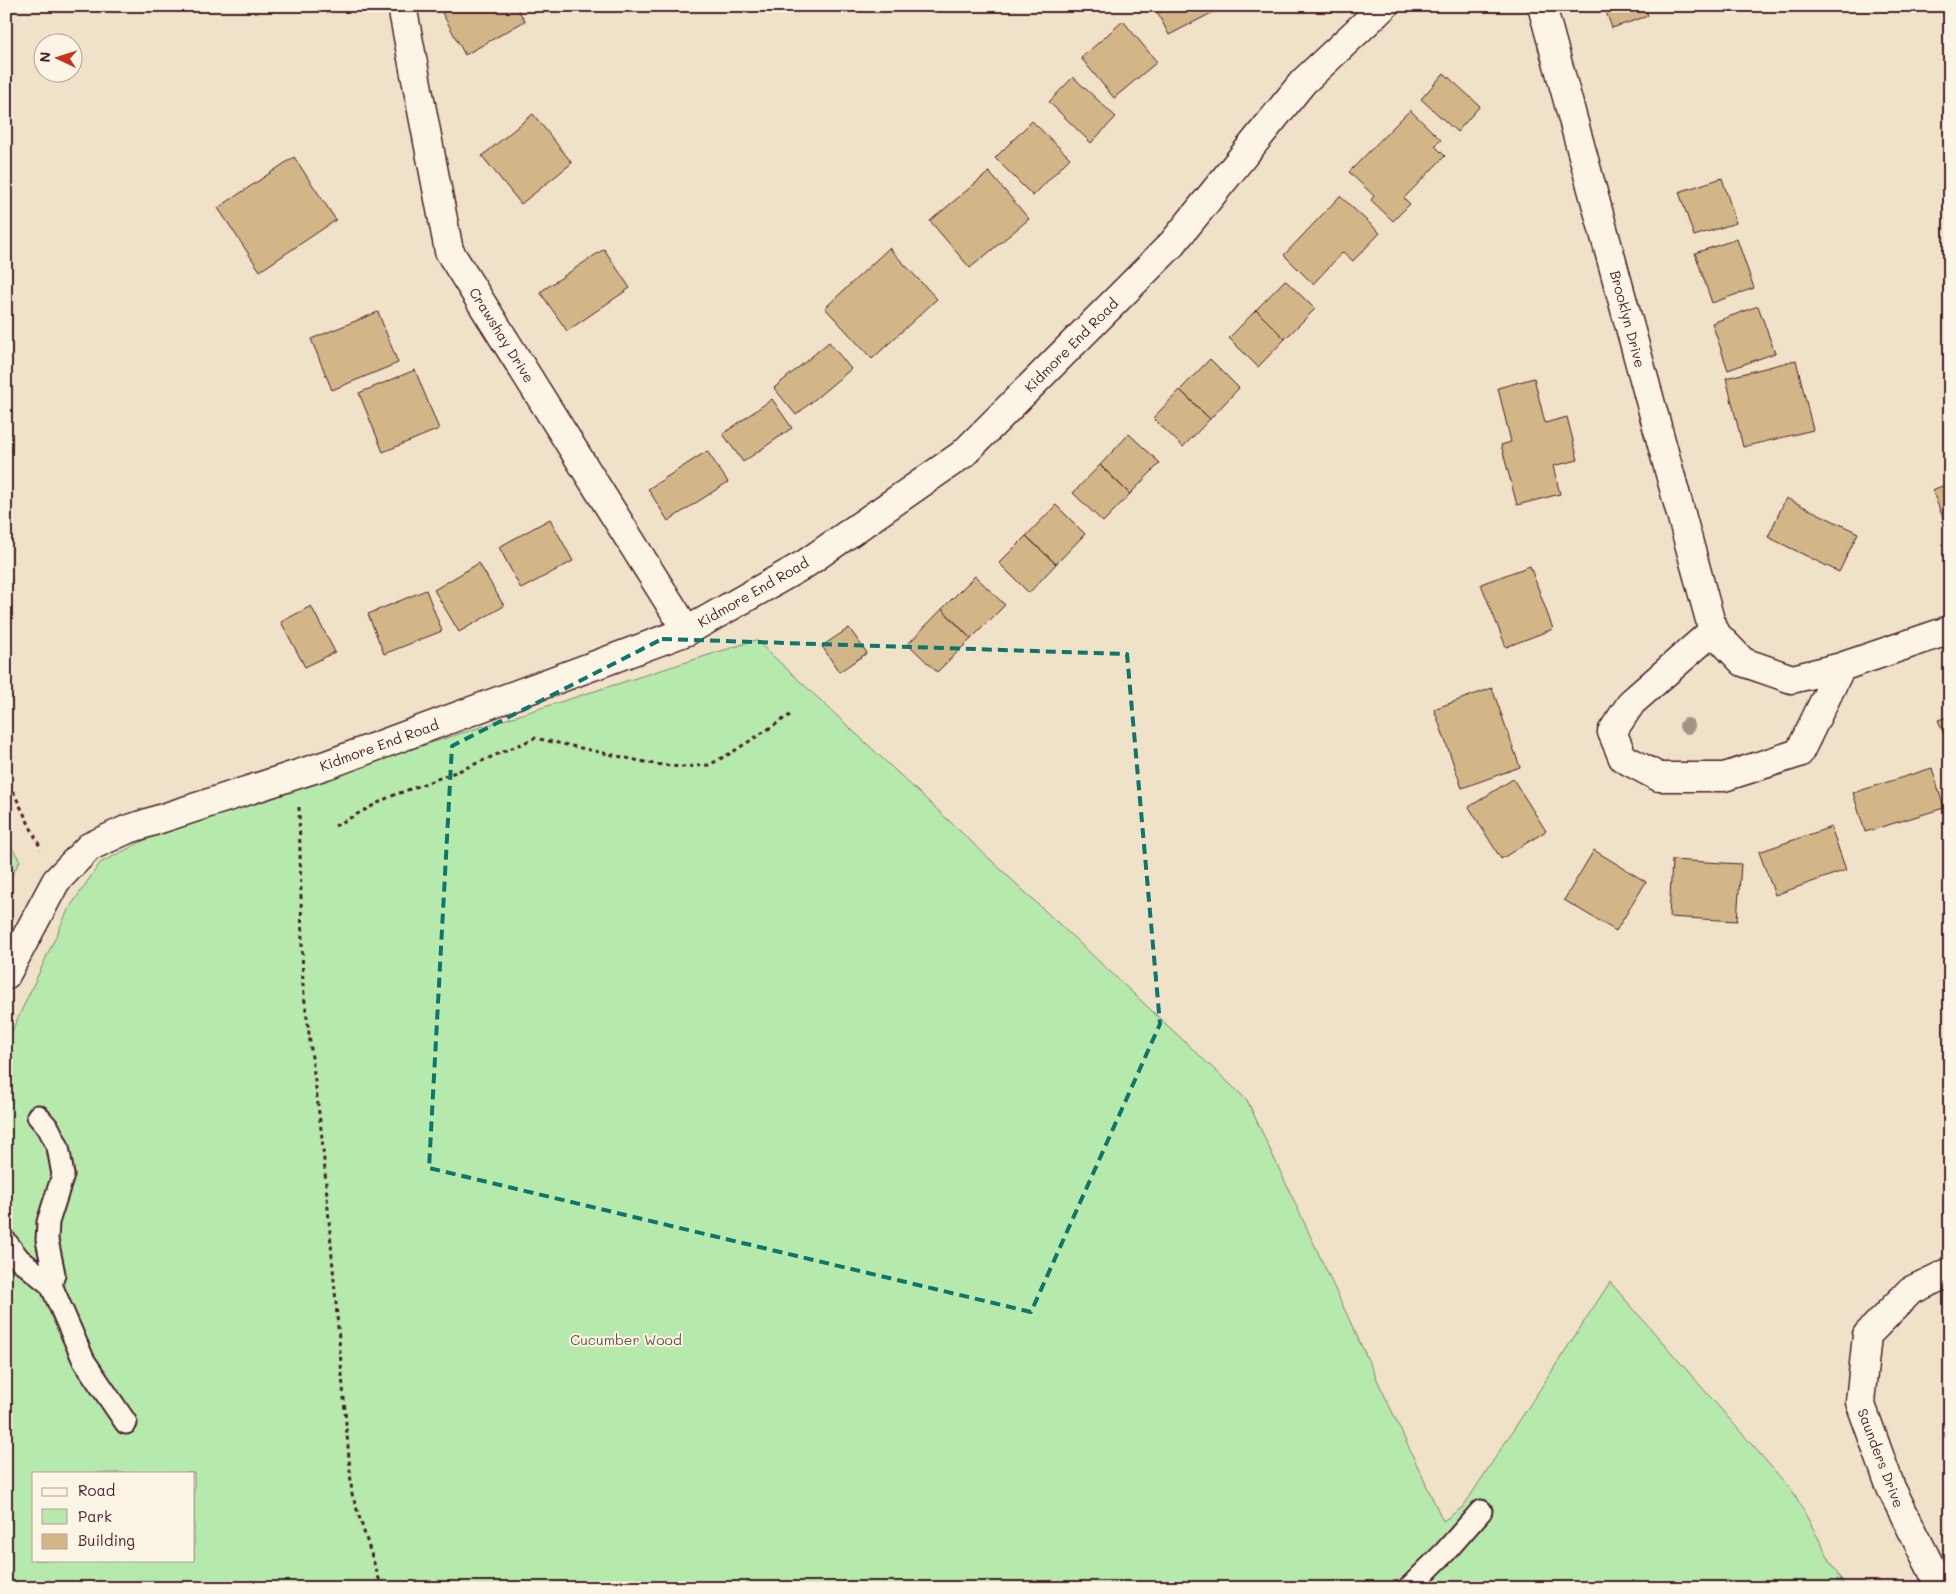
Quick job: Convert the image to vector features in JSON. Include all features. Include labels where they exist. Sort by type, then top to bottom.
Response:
[{"type":"street","name":"Crawshay Drive","points":[[402,6],[449,251],[687,631]]},
{"type":"street","name":"Kidmore End Road","points":[[6,975],[56,881],[89,848],[126,830],[298,774],[687,631],[805,564],[964,454],[1172,244],[1303,82],[1384,6]]},
{"type":"street","name":"Brooklyn Drive","points":[[1542,6],[1713,631],[1743,662],[1792,679],[1841,667],[1950,630]]},
{"type":"street","points":[[1713,631],[1632,702],[1612,732],[1623,758],[1658,777],[1724,777],[1799,753],[1841,667]]},
{"type":"street","name":"Saunders Drive","points":[[1941,1588],[1891,1488],[1860,1402],[1868,1335],[1910,1291],[1950,1272]]},
{"type":"lane","points":[[38,1116],[49,1129],[58,1147],[63,1176],[48,1222],[47,1240],[54,1274],[51,1285]]},
{"type":"lane","points":[[6,1242],[19,1259],[51,1285],[84,1361],[126,1423]]},
{"type":"lane","points":[[1409,1588],[1445,1552],[1481,1511]]},
{"type":"path","points":[[335,826],[389,797],[461,770],[535,738],[654,764],[681,767],[709,765],[738,749],[790,715]]},
{"type":"path","points":[[298,774],[303,986],[322,1137],[352,1494],[382,1588]]},
{"type":"path","points":[[6,777],[56,881]]},
{"type":"highlighted area","points":[[662,639],[1127,654],[1160,1024],[1031,1312],[429,1168],[452,746]]},
{"type":"green space","name":"Cucumber Wood","points":[[756,640],[1247,1100],[1443,1521],[1463,1507],[1610,1282],[1794,1493],[1845,1588],[6,1588],[6,1044],[68,910],[100,863],[145,840],[298,785]]},
{"type":"green space","points":[[6,837],[20,861],[6,885]]},
{"type":"building","points":[[516,6],[525,21],[465,55],[439,7]]},
{"type":"building","points":[[1154,6],[1225,6],[1169,35]]},
{"type":"building","points":[[1604,6],[1645,6],[1648,16],[1612,28]]},
{"type":"building","points":[[1123,21],[1157,62],[1114,98],[1081,58]]},
{"type":"building","points":[[1444,73],[1480,106],[1457,132],[1421,99]]},
{"type":"building","points":[[1073,77],[1116,117],[1091,143],[1049,102]]},
{"type":"building","points":[[1410,110],[1441,140],[1435,146],[1445,156],[1404,198],[1410,204],[1393,221],[1371,200],[1374,196],[1349,172]]},
{"type":"building","points":[[533,114],[572,163],[521,204],[482,156]]},
{"type":"building","points":[[1032,121],[1070,158],[1033,196],[995,158]]},
{"type":"building","points":[[294,157],[336,220],[260,271],[218,208]]},
{"type":"building","points":[[989,172],[1029,219],[970,268],[930,221]]},
{"type":"building","points":[[1722,178],[1736,223],[1694,236],[1679,192]]},
{"type":"building","points":[[1340,196],[1380,233],[1353,261],[1343,252],[1313,284],[1284,255]]},
{"type":"building","points":[[1737,239],[1754,288],[1712,303],[1695,253]]},
{"type":"building","points":[[889,248],[937,299],[872,359],[825,308]]},
{"type":"building","points":[[604,249],[630,288],[567,331],[540,292]]},
{"type":"building","points":[[1285,280],[1315,309],[1285,339],[1256,310]]},
{"type":"building","points":[[1758,306],[1775,353],[1728,370],[1712,323]]},
{"type":"building","points":[[1256,310],[1285,339],[1258,367],[1229,338]]},
{"type":"building","points":[[378,312],[398,363],[332,390],[311,339]]},
{"type":"building","points":[[829,342],[851,369],[796,415],[774,388]]},
{"type":"building","points":[[1210,359],[1239,388],[1210,419],[1180,390]]},
{"type":"building","points":[[1796,360],[1813,430],[1743,447],[1726,378]]},
{"type":"building","points":[[415,370],[439,429],[383,452],[359,393]]},
{"type":"building","points":[[1534,378],[1545,423],[1567,417],[1578,460],[1553,466],[1560,494],[1517,505],[1501,445],[1511,442],[1498,388]]},
{"type":"building","points":[[1180,390],[1210,419],[1183,447],[1153,418]]},
{"type":"building","points":[[772,399],[792,428],[743,462],[723,434]]},
{"type":"building","points":[[1129,434],[1160,463],[1130,494],[1100,465]]},
{"type":"building","points":[[707,451],[728,482],[668,521],[648,489]]},
{"type":"building","points":[[1100,465],[1130,494],[1103,522],[1073,493]]},
{"type":"building","points":[[1950,483],[1950,532],[1949,533],[1932,490]]},
{"type":"building","points":[[1786,498],[1858,533],[1839,572],[1768,537]]},
{"type":"building","points":[[1056,505],[1085,534],[1056,564],[1026,536]]},
{"type":"building","points":[[550,519],[573,561],[521,589],[499,547]]},
{"type":"building","points":[[1026,536],[1056,564],[1029,593],[999,563]]},
{"type":"building","points":[[479,563],[504,606],[459,632],[434,590]]},
{"type":"building","points":[[1530,566],[1553,629],[1506,647],[1481,584]]},
{"type":"building","points":[[975,576],[1005,605],[971,639],[942,609]]},
{"type":"building","points":[[426,590],[442,631],[384,654],[368,614]]},
{"type":"building","points":[[311,606],[335,652],[305,667],[281,622]]},
{"type":"building","points":[[942,609],[971,639],[937,672],[908,644]]},
{"type":"building","points":[[849,628],[867,653],[839,672],[822,646]]},
{"type":"building","points":[[1492,688],[1520,767],[1462,788],[1434,709]]},
{"type":"building","points":[[1950,716],[1950,750],[1938,720]]},
{"type":"building","points":[[1932,768],[1944,808],[1865,832],[1853,793]]},
{"type":"building","points":[[1513,779],[1546,831],[1501,859],[1469,807]]},
{"type":"building","points":[[1831,827],[1846,870],[1775,895],[1759,852]]},
{"type":"building","points":[[1594,850],[1646,882],[1616,931],[1564,900]]},
{"type":"building","points":[[1672,860],[1741,864],[1737,921],[1669,917]]}]
